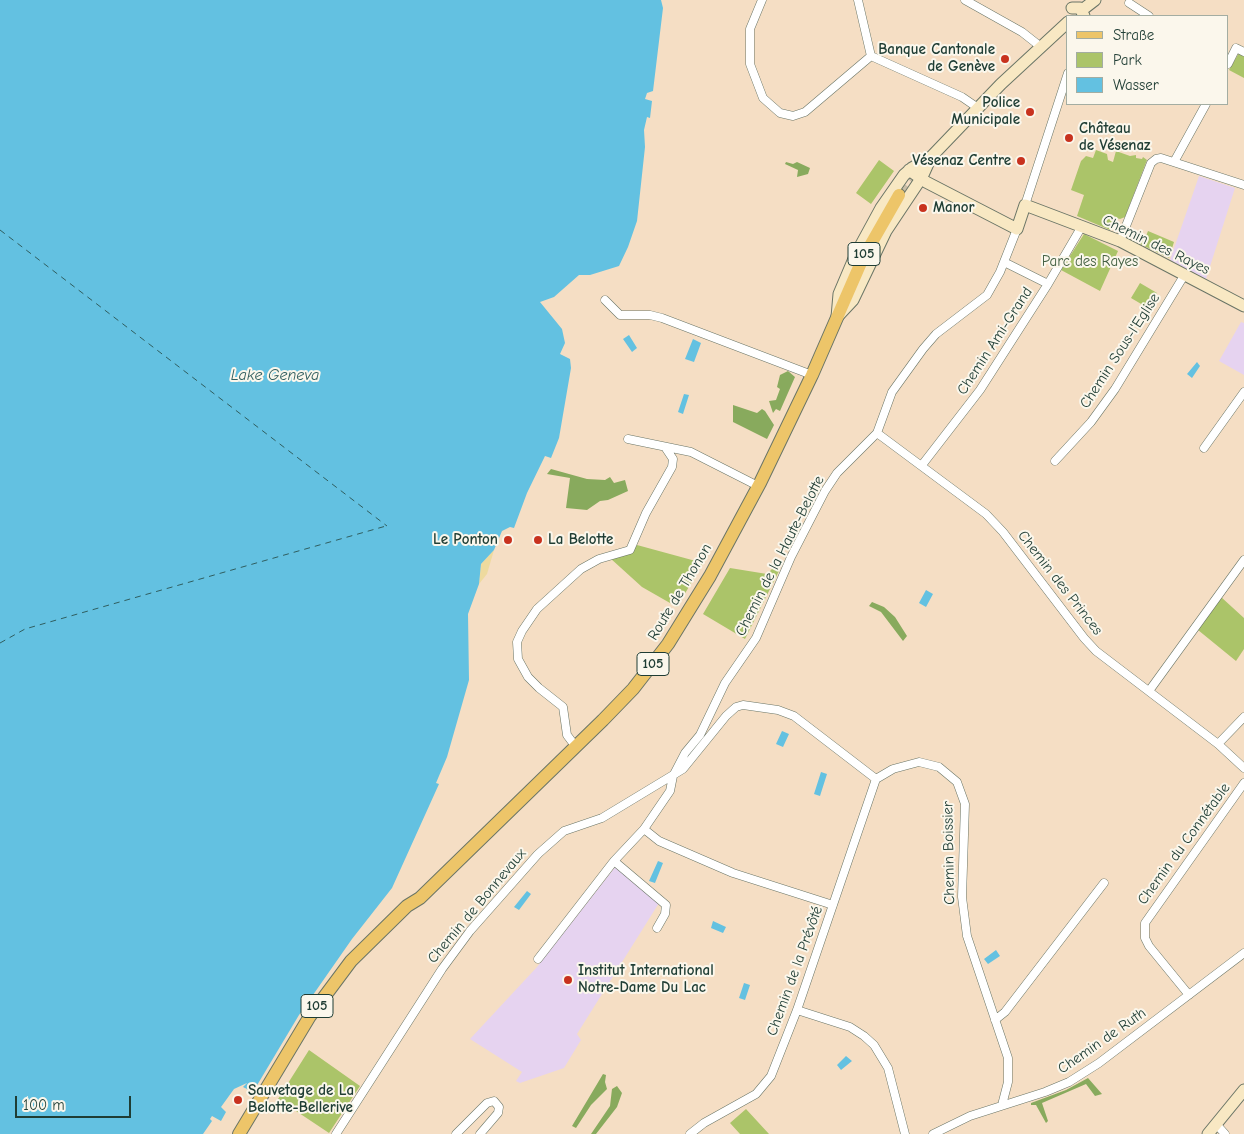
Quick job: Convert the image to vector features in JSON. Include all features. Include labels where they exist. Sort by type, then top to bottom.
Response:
[{"type":"main road","points":[[1075,10],[1095,0]]},
{"type":"main road","name":"Route de Thonon","points":[[837,317],[853,300],[886,231],[921,179],[931,158],[978,108],[1066,24]]},
{"type":"main road","name":"Route de Thonon","points":[[239,1134],[329,988],[375,937],[407,906],[420,898],[576,747],[628,694],[668,644],[710,576],[758,486],[812,375],[837,317],[839,294],[860,246],[886,201],[909,170],[931,158]]},
{"type":"main road","points":[[909,170],[921,179],[1017,229],[1025,205]]},
{"type":"main road","name":"105","points":[[837,317],[870,242],[899,195]]},
{"type":"main road","name":"Chemin des Rayes","points":[[1025,205],[1120,241],[1244,306]]},
{"type":"main road","name":"Route de Thonon","points":[[247,1134],[334,994],[367,955],[413,910],[420,898]]},
{"type":"main road","points":[[1208,1134],[1244,1090]]},
{"type":"street","points":[[762,0],[751,23],[749,59],[753,76],[763,98],[780,113],[793,116],[805,112],[872,56]]},
{"type":"street","points":[[858,0],[872,56]]},
{"type":"street","points":[[965,0],[1025,34],[1041,47]]},
{"type":"street","points":[[1129,3],[1147,15]]},
{"type":"street","points":[[1229,44],[1244,52]]},
{"type":"street","points":[[1229,62],[1236,48]]},
{"type":"street","points":[[872,56],[962,97],[978,108]]},
{"type":"street","points":[[1025,205],[1066,79]]},
{"type":"street","points":[[1174,162],[1205,105]]},
{"type":"street","points":[[1120,241],[1151,163],[1161,158],[1244,185]]},
{"type":"street","name":"Chemin Ami-Grand","points":[[922,465],[980,390],[1048,284],[1082,226]]},
{"type":"street","points":[[877,433],[892,392],[902,375],[936,334],[988,295],[1017,229]]},
{"type":"street","points":[[1004,262],[1048,284]]},
{"type":"street","name":"Chemin Sous-l'Eglise","points":[[1055,461],[1091,422],[1115,389],[1185,274]]},
{"type":"street","points":[[605,300],[620,315],[650,315],[662,318],[812,375]]},
{"type":"street","points":[[1204,448],[1244,392]]},
{"type":"street","name":"Chemin des Princes","points":[[877,433],[986,514],[1004,532],[1084,638],[1110,663],[1218,744],[1244,768]]},
{"type":"street","name":"Chemin de la Haute-Belotte","points":[[673,776],[685,753],[700,735],[725,683],[756,638],[791,557],[825,491],[837,473],[877,433]]},
{"type":"street","points":[[628,439],[691,452],[758,486]]},
{"type":"street","points":[[576,747],[567,735],[562,705],[539,688],[520,664],[516,651],[518,637],[537,609],[581,569],[599,559],[630,550],[646,514],[672,467],[673,459],[665,447]]},
{"type":"street","points":[[1149,691],[1244,560]]},
{"type":"street","points":[[538,959],[614,862],[644,829],[670,791],[673,776],[692,761],[732,710],[747,705],[778,710],[794,716],[876,779]]},
{"type":"street","points":[[1218,744],[1244,717]]},
{"type":"street","name":"Chemin Boissier","points":[[876,779],[903,765],[923,762],[945,770],[959,787],[965,804],[962,897],[967,936],[1005,1047],[1009,1066],[1002,1105]]},
{"type":"street","name":"Chemin de Bonnevaux","points":[[336,1134],[442,969],[470,931],[538,854],[564,831],[602,818],[673,776]]},
{"type":"street","name":"Chemin de la Prévôté","points":[[690,1134],[704,1123],[749,1098],[765,1085],[797,1010],[876,779]]},
{"type":"street","name":"Chemin du Connétable","points":[[1189,995],[1149,946],[1145,938],[1145,923],[1244,783]]},
{"type":"street","points":[[644,829],[659,841],[733,873],[833,905]]},
{"type":"street","points":[[614,862],[666,905],[665,914],[657,928]]},
{"type":"street","points":[[995,1020],[1006,1012],[1104,884]]},
{"type":"street","name":"Chemin de Ruth","points":[[933,1134],[970,1116],[1045,1092],[1075,1078],[1099,1063],[1244,953]]},
{"type":"street","points":[[797,1010],[850,1027],[874,1045],[888,1068],[905,1134]]},
{"type":"street","points":[[456,1134],[487,1103],[494,1101],[499,1107],[498,1113],[480,1134]]},
{"type":"street","points":[[1216,1124],[1225,1134]]},
{"type":"shaded area","points":[[1199,176],[1235,188],[1206,279],[1170,260]]},
{"type":"shaded area","points":[[1241,322],[1244,323],[1244,375],[1219,361]]},
{"type":"shaded area","name":"Institut International Notre-Dame Du Lac","points":[[616,866],[659,903],[577,1034],[581,1040],[564,1068],[520,1083],[516,1081],[522,1072],[470,1039],[537,967]]},
{"type":"green space","points":[[1239,53],[1244,55],[1244,78],[1229,70]]},
{"type":"green space","points":[[1096,150],[1107,154],[1108,160],[1113,162],[1116,151],[1130,156],[1136,155],[1136,158],[1142,159],[1143,157],[1147,160],[1125,217],[1120,219],[1113,217],[1110,230],[1077,216],[1084,195],[1071,190],[1081,161],[1086,156],[1093,158]]},
{"type":"green space","points":[[879,160],[894,171],[871,204],[856,193]]},
{"type":"green space","points":[[786,162],[793,164],[797,162],[810,168],[808,174],[797,177],[798,170],[785,164]]},
{"type":"green space","points":[[1148,231],[1174,242],[1169,258],[1140,244]]},
{"type":"green space","name":"Parc des Rayes","points":[[1084,234],[1118,251],[1100,291],[1061,270]]},
{"type":"green space","points":[[1140,283],[1157,293],[1148,308],[1131,298]]},
{"type":"green space","points":[[788,371],[795,377],[780,411],[776,409],[773,413],[769,401],[776,400],[780,389],[777,387],[780,375]]},
{"type":"green space","points":[[733,405],[757,413],[762,409],[765,411],[774,425],[767,439],[733,422]]},
{"type":"green space","points":[[551,469],[587,479],[605,480],[610,477],[614,483],[625,480],[628,491],[608,500],[600,501],[587,510],[566,508],[570,478],[547,474]]},
{"type":"green space","points":[[637,545],[703,563],[677,607],[642,587],[610,558],[632,552]]},
{"type":"green space","points":[[775,566],[780,569],[745,639],[703,614],[730,568],[767,574]]},
{"type":"green space","points":[[1221,597],[1244,618],[1244,649],[1236,661],[1198,630]]},
{"type":"green space","points":[[872,602],[884,607],[895,617],[907,636],[903,641],[881,612],[869,606]]},
{"type":"green space","points":[[309,1050],[360,1086],[329,1133],[278,1099]]},
{"type":"green space","points":[[603,1074],[606,1075],[607,1089],[591,1105],[576,1128],[572,1126]]},
{"type":"green space","points":[[1088,1078],[1102,1094],[1095,1096],[1086,1084],[1042,1103],[1048,1121],[1046,1123],[1036,1105],[1031,1105],[1031,1103],[1066,1090]]},
{"type":"green space","points":[[617,1086],[622,1093],[617,1107],[596,1134],[591,1134],[610,1106],[612,1089]]},
{"type":"green space","points":[[746,1109],[769,1134],[740,1134],[730,1123]]},
{"type":"sand","points":[[494,550],[487,574],[479,584],[481,564]]},
{"type":"water","name":"Lake Geneva","points":[[0,0],[661,0],[663,8],[653,91],[647,93],[645,99],[652,101],[650,118],[647,117],[644,130],[645,147],[637,221],[628,247],[619,266],[590,275],[579,275],[554,297],[540,302],[562,329],[565,343],[560,354],[570,359],[571,368],[559,438],[551,458],[545,456],[527,493],[514,528],[510,527],[502,531],[494,550],[481,564],[479,584],[468,614],[469,680],[447,757],[436,783],[439,784],[392,888],[352,939],[299,1015],[253,1092],[243,1087],[247,1083],[234,1089],[221,1107],[226,1112],[221,1121],[212,1116],[210,1119],[212,1121],[203,1134],[0,1134]]},
{"type":"water","points":[[629,335],[637,348],[632,352],[623,339]]},
{"type":"water","points":[[693,339],[701,343],[694,362],[685,359]]},
{"type":"water","points":[[1197,362],[1200,366],[1192,378],[1187,374]]},
{"type":"water","points":[[684,394],[689,395],[683,414],[678,412]]},
{"type":"water","points":[[926,590],[933,594],[926,607],[919,603]]},
{"type":"water","points":[[782,731],[789,734],[783,747],[776,744]]},
{"type":"water","points":[[821,772],[827,774],[820,796],[814,794]]},
{"type":"water","points":[[658,861],[663,863],[655,883],[649,881]]},
{"type":"water","points":[[527,891],[531,894],[519,910],[514,907]]},
{"type":"water","points":[[713,921],[726,927],[723,933],[711,928]]},
{"type":"water","points":[[996,950],[1000,956],[988,964],[984,959]]},
{"type":"water","points":[[744,983],[750,985],[745,1000],[739,998]]},
{"type":"water","points":[[846,1056],[852,1061],[841,1070],[837,1065]]},
{"type":"ferry route","points":[[0,230],[387,526]]},
{"type":"ferry route","points":[[0,643],[25,629],[386,526]]},
{"type":"tunnel","points":[[899,195],[923,166]]},
{"type":"place","name":"Banque Cantonale de Genève","points":[[1005,59]]},
{"type":"place","name":"Police Municipale","points":[[1030,112]]},
{"type":"place","name":"Château de Vésenaz","points":[[1069,138]]},
{"type":"place","name":"Vésenaz Centre","points":[[1021,161]]},
{"type":"place","name":"Manor","points":[[923,208]]},
{"type":"place","name":"Le Ponton","points":[[508,540]]},
{"type":"place","name":"La Belotte","points":[[538,540]]},
{"type":"place","name":"Institut International Notre-Dame Du Lac","points":[[568,980]]},
{"type":"place","name":"Sauvetage de La Belotte-Bellerive","points":[[238,1100]]}]
